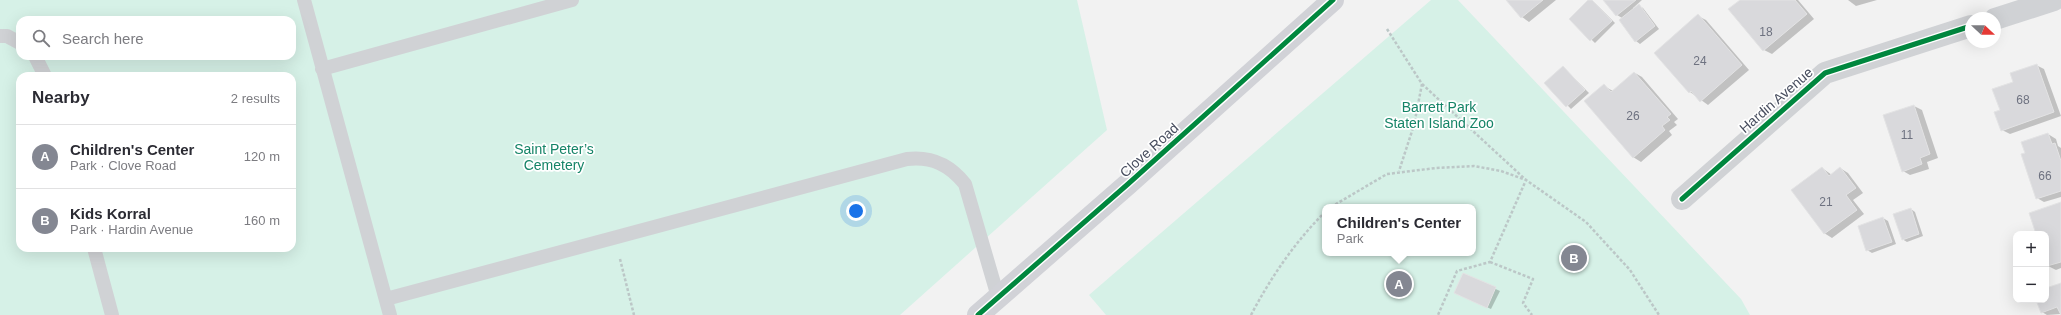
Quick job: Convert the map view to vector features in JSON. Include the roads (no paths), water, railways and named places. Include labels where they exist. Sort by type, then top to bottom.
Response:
[{"type":"main road","name":"Clove Road","points":[[978,315],[1128,184],[1333,0]]},
{"type":"street","points":[[2001,17],[2054,0]]},
{"type":"street","name":"Hardin Avenue","points":[[1682,199],[1825,73],[1965,28]]},
{"type":"lane","points":[[304,0],[390,315]]},
{"type":"lane","points":[[322,69],[572,0]]},
{"type":"lane","points":[[0,36],[7,36],[16,41]]},
{"type":"lane","points":[[37,60],[43,72]]},
{"type":"lane","points":[[386,299],[907,159],[920,157],[932,160],[945,166],[956,174],[965,184],[998,297]]},
{"type":"lane","points":[[95,252],[112,315]]},
{"type":"place","name":"Kids Korral","points":[[1574,258]]},
{"type":"place","name":"Children's Center","points":[[1399,284]]},
{"type":"park label","name":"Barrett Park Staten Island Zoo","points":[[1439,116]]},
{"type":"park label","name":"Saint Peter’s Cemetery","points":[[554,158]]}]
